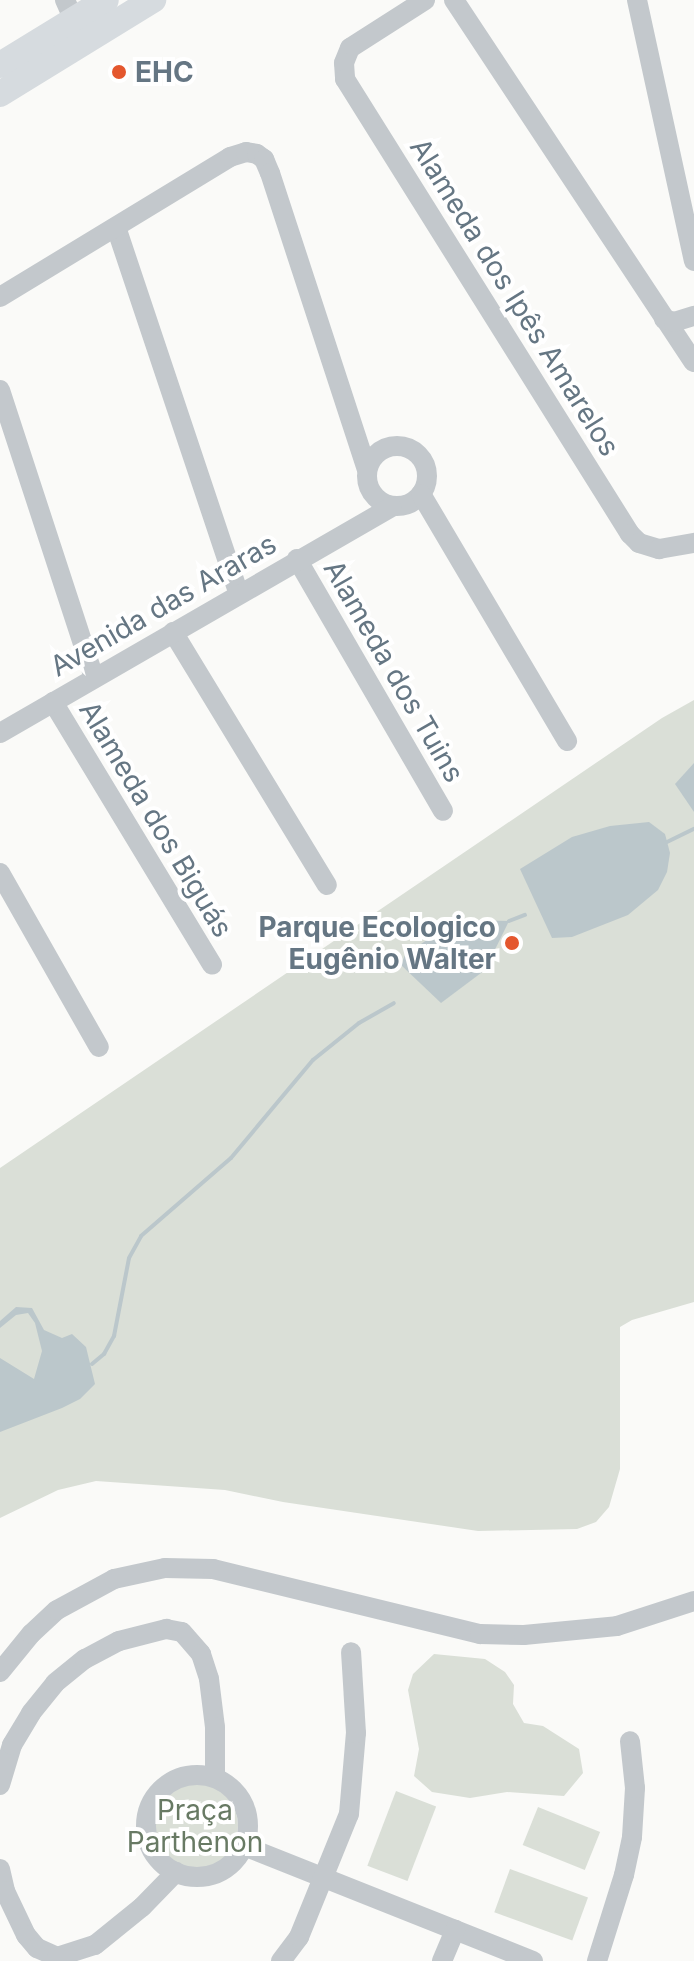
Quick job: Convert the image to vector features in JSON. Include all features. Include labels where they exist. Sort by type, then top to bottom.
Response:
[{"type":"main road","points":[[0,65],[70,10],[106,0]]},
{"type":"main road","points":[[0,94],[153,0]]},
{"type":"street","name":"Alameda dos Ipês Amarelos","points":[[425,0],[350,48],[344,63],[345,79],[630,534],[639,543],[659,549],[694,543]]},
{"type":"street","points":[[454,0],[694,362]]},
{"type":"street","points":[[637,0],[694,261]]},
{"type":"street","points":[[0,297],[230,157],[246,152],[257,154],[264,159],[270,173],[367,469],[371,491],[352,529]]},
{"type":"street","points":[[116,227],[239,594]]},
{"type":"street","points":[[664,319],[674,322],[694,316]]},
{"type":"street","points":[[0,390],[94,678]]},
{"type":"street","points":[[367,469],[381,450],[404,446],[414,451],[427,471],[421,494],[412,502],[392,507],[371,491]]},
{"type":"street","points":[[421,494],[567,741]]},
{"type":"street","name":"Avenida das Araras","points":[[1,731],[392,507]]},
{"type":"street","name":"Alameda dos Tuins","points":[[297,559],[443,811]]},
{"type":"street","points":[[173,632],[327,885]]},
{"type":"street","name":"Alameda dos Biguás","points":[[53,702],[212,965]]},
{"type":"street","points":[[0,873],[99,1047]]},
{"type":"street","points":[[0,1672],[31,1634],[67,1603],[114,1579],[165,1568],[213,1569],[480,1634],[524,1635],[617,1626],[694,1601]]},
{"type":"street","points":[[0,1785],[12,1745],[31,1713],[55,1683],[85,1659],[119,1641],[166,1629],[182,1632],[195,1643],[205,1666],[215,1727],[215,1778]]},
{"type":"street","points":[[281,1961],[299,1937],[349,1814],[356,1733],[351,1652]]},
{"type":"street","points":[[597,1961],[624,1875],[632,1837],[635,1788],[630,1741]]},
{"type":"street","points":[[181,1777],[215,1778],[234,1790],[246,1810],[244,1846],[220,1872],[197,1877],[176,1872],[152,1851],[146,1829],[149,1807],[162,1788],[181,1777]]},
{"type":"street","points":[[244,1846],[533,1961]]},
{"type":"street","points":[[0,1869],[5,1891],[26,1935],[37,1948],[57,1957],[95,1945],[142,1907],[176,1872]]},
{"type":"street","points":[[442,1961],[455,1930]]},
{"type":"green space","name":"Parque Ecologico Eugênio Walter","points":[[694,700],[694,1302],[632,1320],[620,1327],[620,1469],[609,1507],[596,1522],[577,1529],[478,1531],[283,1502],[225,1490],[96,1481],[58,1490],[0,1518],[0,1168],[662,718]]},
{"type":"green space","points":[[434,1654],[485,1659],[505,1672],[514,1685],[513,1704],[524,1723],[543,1726],[579,1749],[583,1773],[564,1796],[507,1792],[470,1798],[432,1792],[414,1776],[419,1749],[408,1690],[413,1674]]},
{"type":"green space","name":"Praça Parthenon","points":[[195,1783],[212,1786],[226,1795],[235,1809],[238,1826],[235,1843],[226,1857],[212,1866],[195,1869],[178,1866],[164,1857],[155,1843],[152,1826],[155,1809],[164,1795],[178,1786]]},
{"type":"green space","points":[[396,1791],[436,1806],[407,1881],[367,1866]]},
{"type":"green space","points":[[538,1807],[600,1832],[585,1870],[523,1845]]},
{"type":"green space","points":[[510,1869],[588,1897],[572,1941],[494,1912]]},
{"type":"shaded area","points":[[694,763],[694,812],[675,784]]},
{"type":"shaded area","points":[[649,822],[665,834],[670,853],[667,872],[658,890],[628,915],[572,937],[552,938],[520,869],[572,837],[610,826]]},
{"type":"shaded area","points":[[471,920],[509,921],[485,970],[441,1003],[401,965],[405,955],[434,935]]},
{"type":"shaded area","points":[[16,1307],[32,1308],[44,1330],[62,1338],[72,1334],[86,1347],[95,1384],[80,1399],[0,1432],[0,1358],[34,1379],[42,1351],[35,1323],[28,1313],[16,1315],[0,1328],[0,1321]]},
{"type":"waterway","points":[[667,842],[694,829]]},
{"type":"waterway","points":[[509,921],[525,915]]},
{"type":"waterway","points":[[92,1364],[104,1354],[114,1336],[129,1258],[141,1236],[231,1158],[313,1060],[359,1023],[394,1003]]},
{"type":"place","name":"EHC","points":[[119,72]]},
{"type":"place","name":"Parque Ecologico Eugênio Walter","points":[[512,943]]}]
